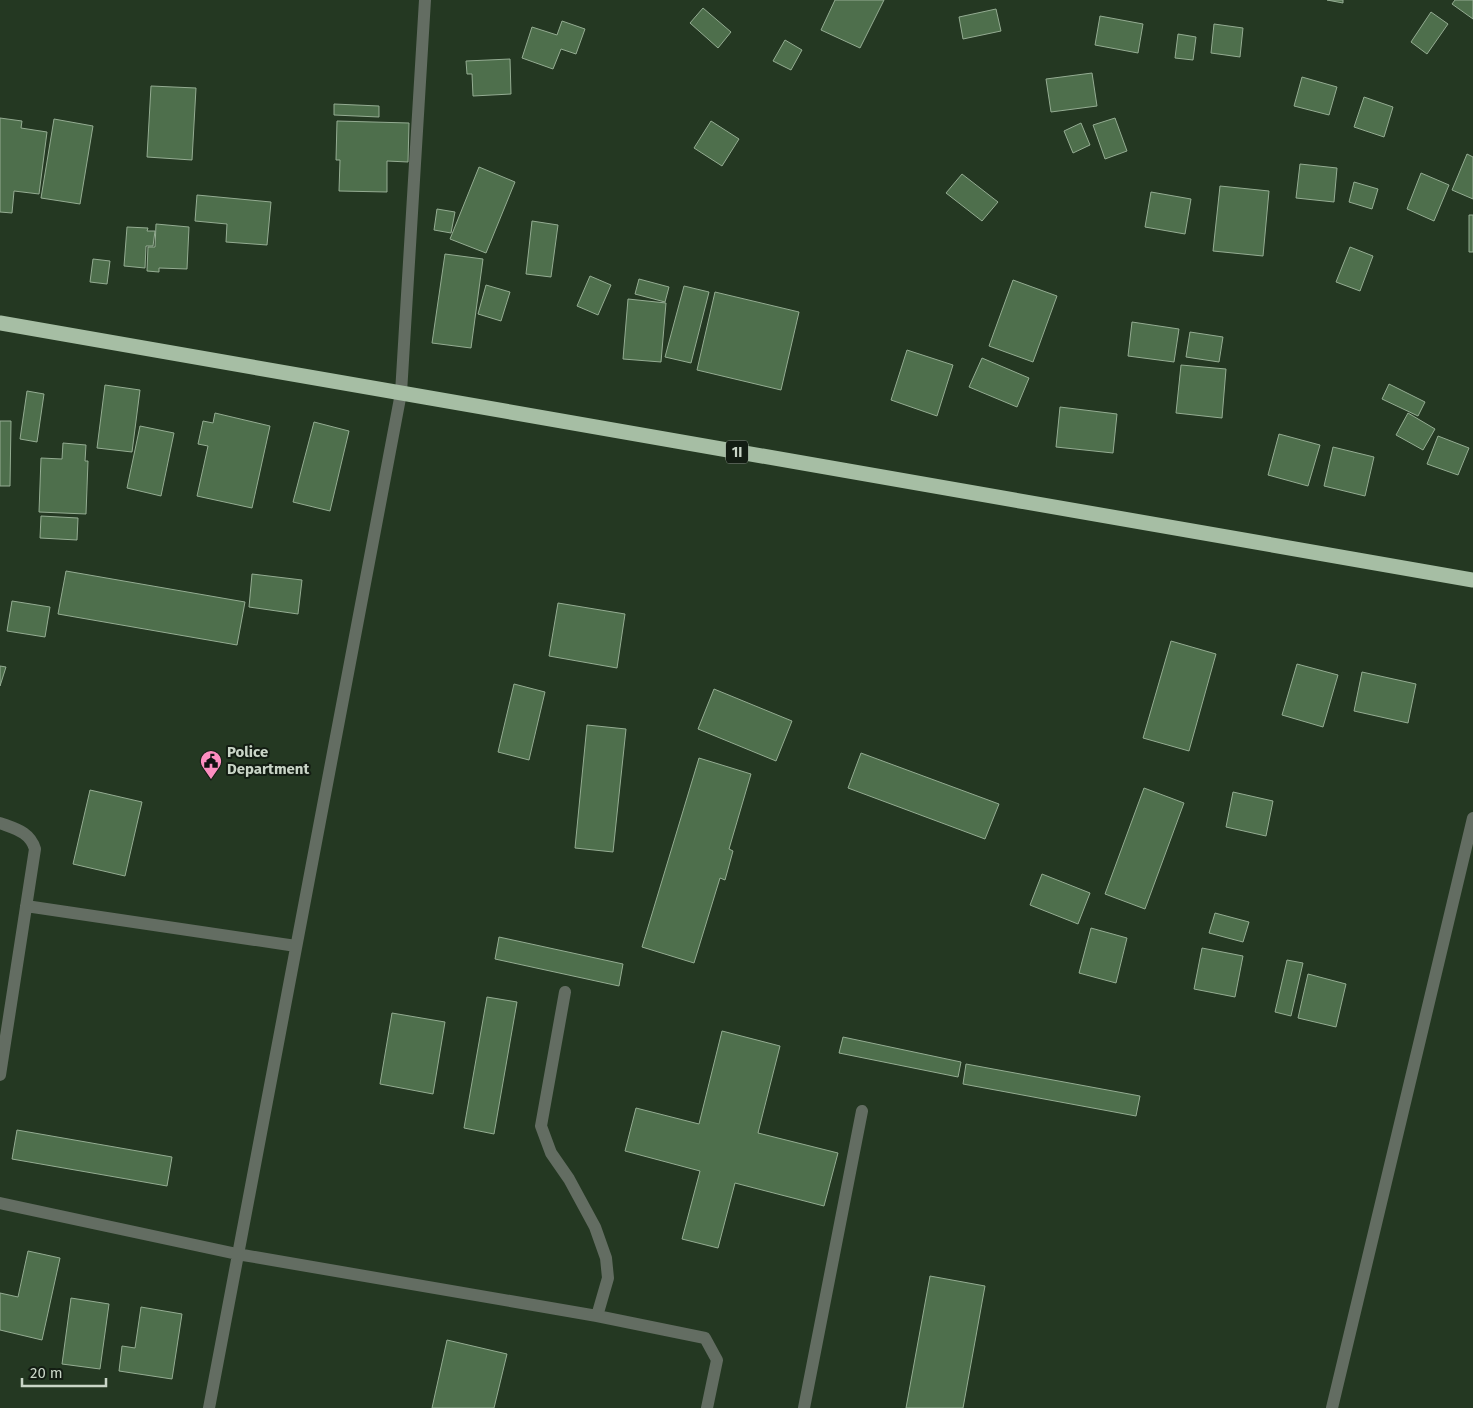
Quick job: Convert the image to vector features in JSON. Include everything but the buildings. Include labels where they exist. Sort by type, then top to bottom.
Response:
[{"type":"highway","name":"1I","points":[[0,323],[1473,580]]},
{"type":"street","points":[[209,1408],[402,393],[425,0]]},
{"type":"street","points":[[1332,1408],[1473,818]]},
{"type":"street","points":[[0,823],[25,833],[32,840],[35,849],[0,1075]]},
{"type":"street","points":[[26,906],[296,946]]},
{"type":"street","points":[[565,992],[541,1126],[551,1153],[569,1179],[594,1227],[606,1258],[608,1278],[598,1316]]},
{"type":"street","points":[[804,1408],[862,1111]]},
{"type":"street","points":[[0,1202],[237,1254],[598,1316],[705,1338],[717,1360],[706,1408]]},
{"type":"place","name":"Police Department","points":[[211,780]]}]
